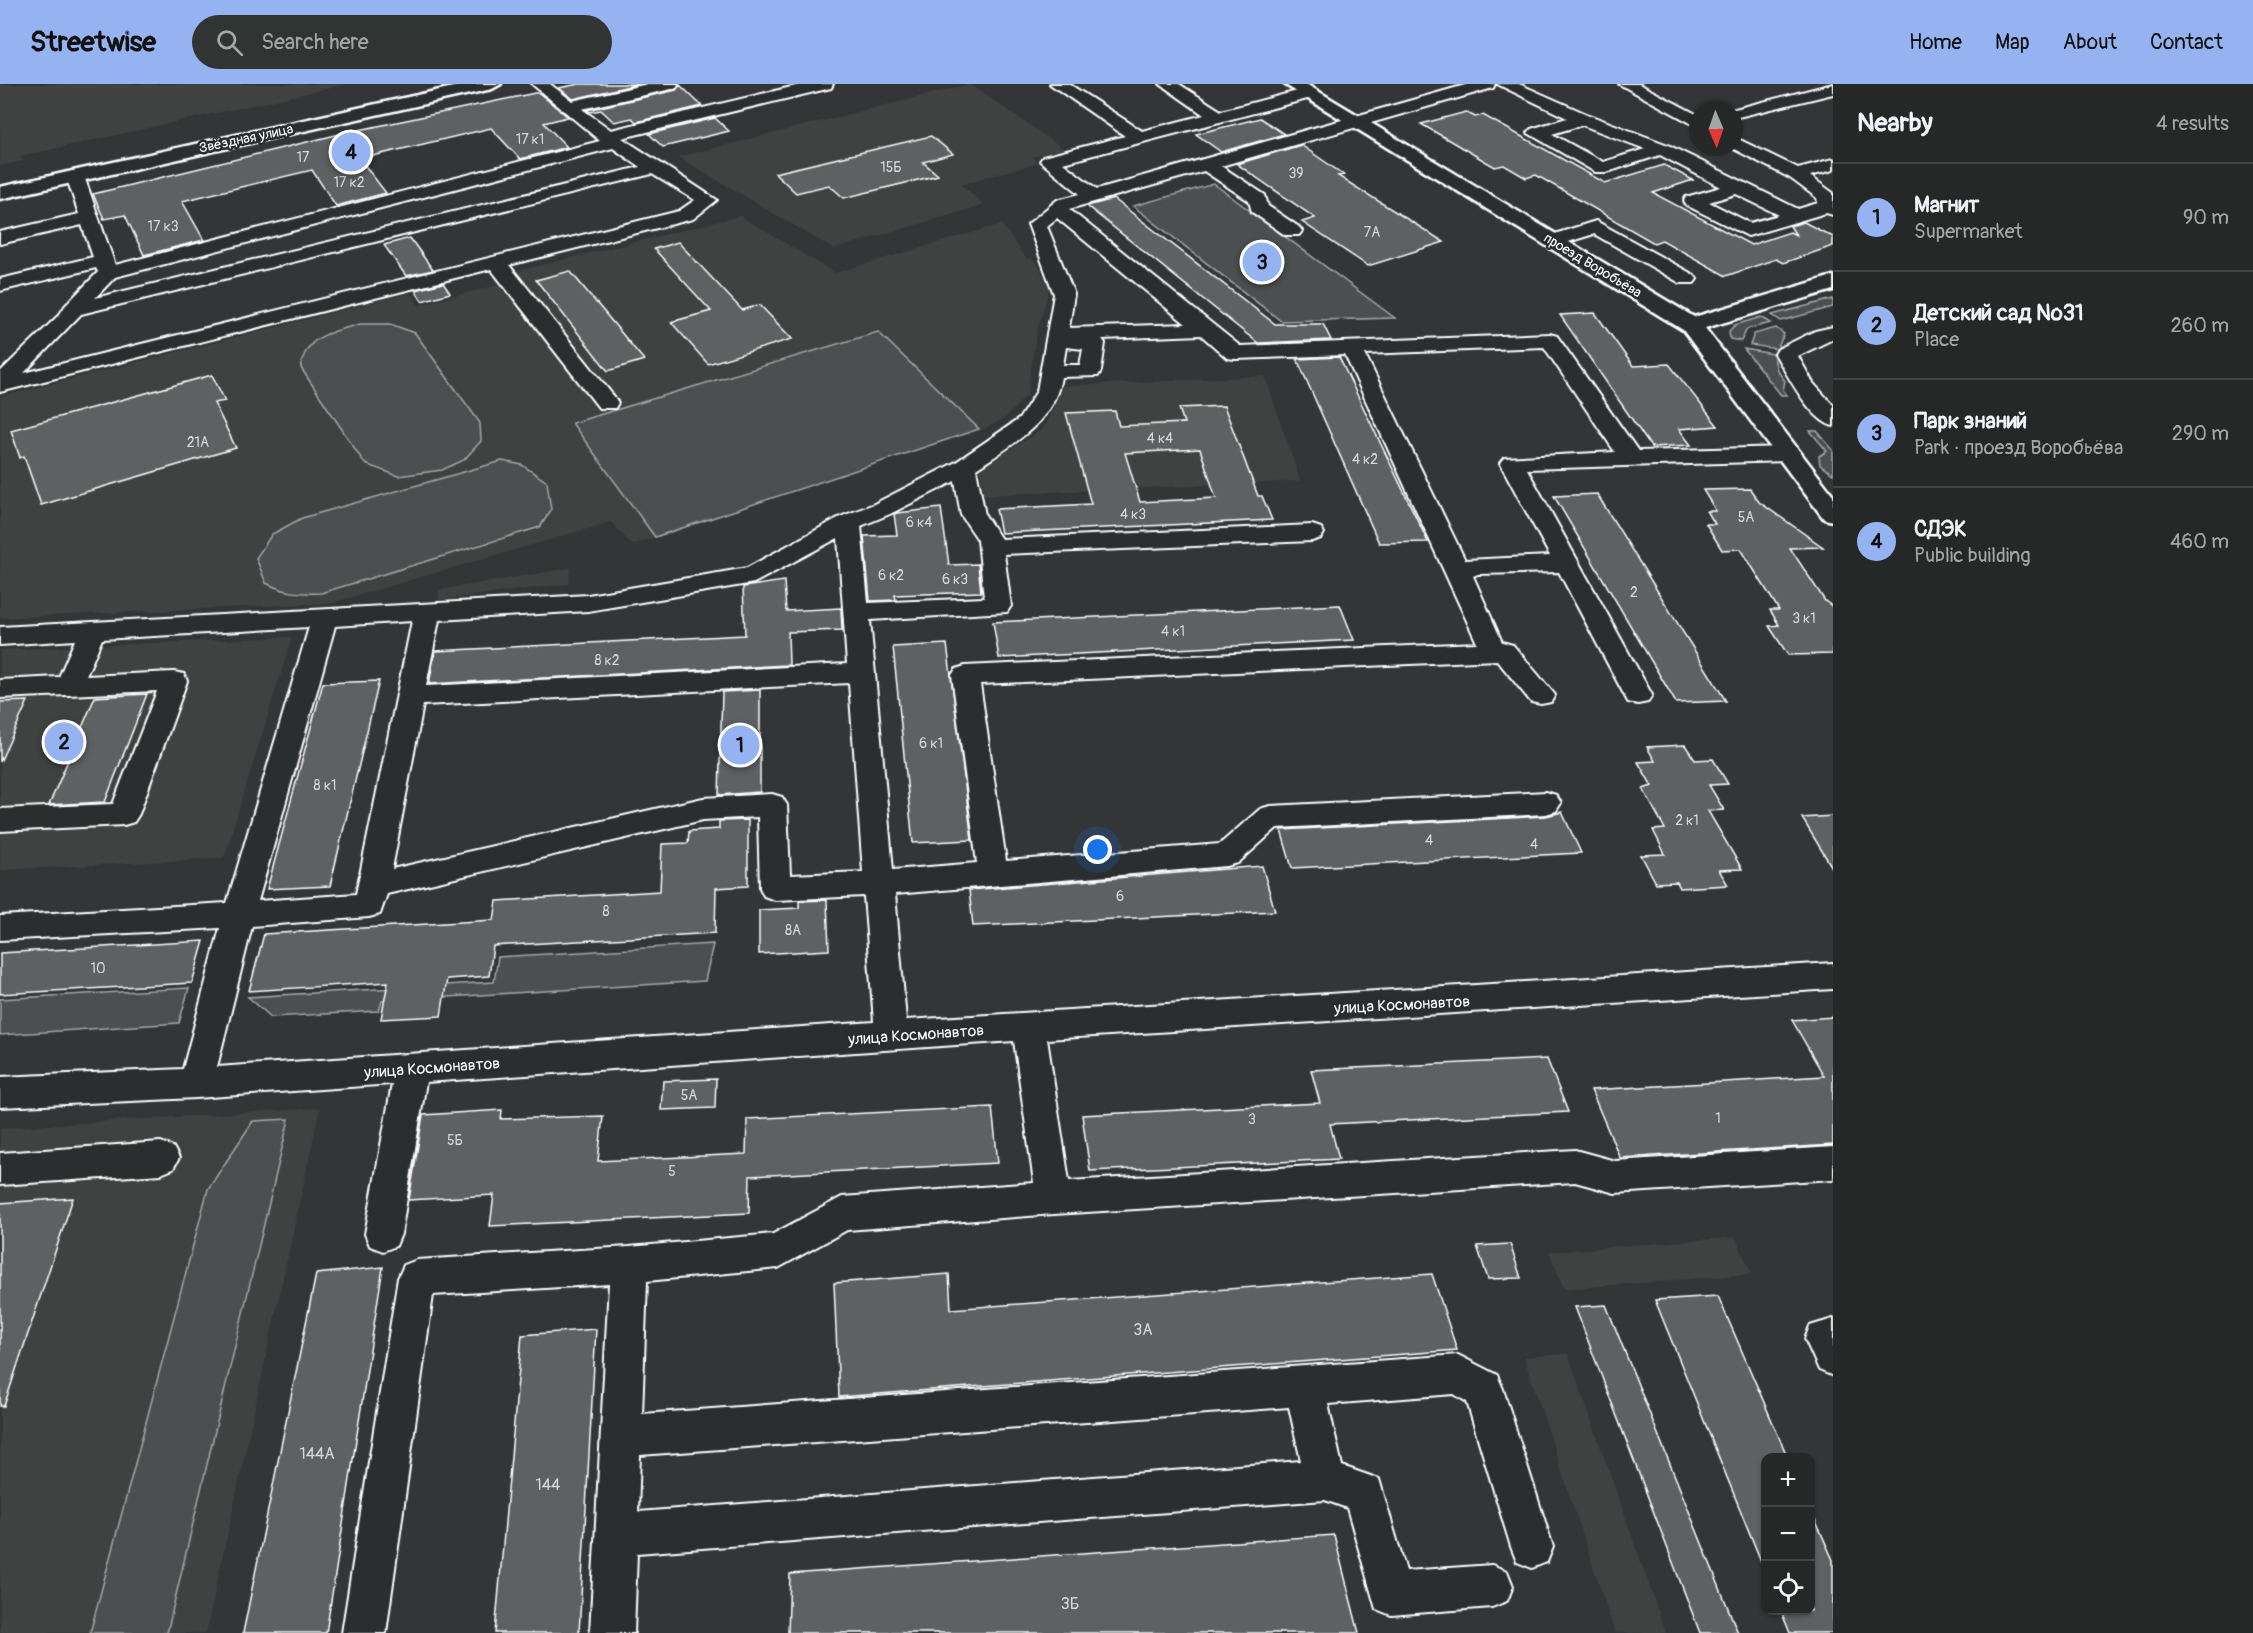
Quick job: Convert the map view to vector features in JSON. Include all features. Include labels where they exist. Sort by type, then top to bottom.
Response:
[{"type":"main road","name":"Звёздная улица","points":[[0,193],[492,84]]},
{"type":"main road","name":"проезд Воробьёва","points":[[1301,89],[1691,325],[1788,454],[1826,493],[1833,513]]},
{"type":"main road","points":[[1691,325],[1833,283]]},
{"type":"street","points":[[0,385],[686,215],[708,200],[652,169],[609,140],[540,84]]},
{"type":"street","points":[[568,107],[670,84]]},
{"type":"street","points":[[0,285],[106,266],[825,84]]},
{"type":"street","points":[[1058,84],[1140,138]]},
{"type":"street","points":[[1168,84],[1219,117]]},
{"type":"street","points":[[0,636],[588,603],[754,576],[849,522],[882,509],[964,467],[1027,424],[1048,391],[1065,294],[1037,224],[1064,204],[1358,123],[1487,84]]},
{"type":"street","points":[[1505,84],[1582,119],[1662,149],[1797,216]]},
{"type":"street","points":[[1627,84],[1689,117]]},
{"type":"street","points":[[1094,196],[1049,161],[1219,117],[1301,89]]},
{"type":"street","points":[[1743,111],[1833,89]]},
{"type":"street","points":[[1582,119],[1537,133],[1601,168],[1662,149]]},
{"type":"street","points":[[1737,188],[1693,201],[1748,230],[1797,216],[1830,201],[1796,174],[1743,147]]},
{"type":"street","points":[[1796,174],[1833,164]]},
{"type":"street","points":[[1032,171],[1054,165]]},
{"type":"street","points":[[1207,165],[1258,199],[1259,208],[1292,231]]},
{"type":"street","points":[[72,310],[652,169]]},
{"type":"street","points":[[75,176],[87,218],[106,266]]},
{"type":"street","points":[[1058,209],[1235,353],[1550,340],[1631,458]]},
{"type":"street","points":[[0,238],[87,218]]},
{"type":"street","points":[[1552,241],[1596,227],[1687,279]]},
{"type":"street","points":[[496,262],[607,403]]},
{"type":"street","points":[[0,385],[69,317],[106,266]]},
{"type":"street","points":[[1057,338],[1206,329]]},
{"type":"street","points":[[1833,333],[1822,335],[1786,354],[1804,386],[1833,419]]},
{"type":"street","points":[[1052,370],[1090,370],[1094,343],[1057,338]]},
{"type":"street","points":[[1352,348],[1459,573],[1493,651]]},
{"type":"street","points":[[1638,695],[1512,463],[1788,454]]},
{"type":"street","points":[[855,612],[998,606],[990,540],[973,515],[964,467]]},
{"type":"street","points":[[849,522],[891,1035]]},
{"type":"street","points":[[991,547],[1312,533]]},
{"type":"street","points":[[1459,573],[1474,566],[1566,564]]},
{"type":"street","points":[[0,928],[239,915],[369,905],[427,613]]},
{"type":"street","points":[[196,1083],[239,915],[324,619]]},
{"type":"street","points":[[68,686],[92,631]]},
{"type":"street","points":[[993,872],[965,675],[1504,651],[1541,695]]},
{"type":"street","points":[[410,696],[860,673]]},
{"type":"street","points":[[0,690],[174,681],[124,814],[0,820]]},
{"type":"street","points":[[374,885],[703,809],[772,806],[775,888],[1227,855],[1270,817],[1546,803]]},
{"type":"street","name":"улица Космонавтов","points":[[0,1092],[196,1083],[1028,1026],[1833,976]]},
{"type":"street","points":[[1028,1026],[1054,1198]]},
{"type":"street","points":[[383,1234],[411,1068]]},
{"type":"street","points":[[0,1169],[161,1158]]},
{"type":"street","points":[[364,1633],[417,1278],[629,1265],[778,1251],[842,1214],[1054,1198],[1575,1166],[1615,1177],[1833,1163]]},
{"type":"street","points":[[612,1633],[629,1265]]},
{"type":"street","points":[[1833,1338],[1824,1339],[1833,1357]]},
{"type":"street","points":[[621,1436],[1458,1374],[1483,1389],[1532,1547]]},
{"type":"street","points":[[1304,1386],[1325,1480]]},
{"type":"street","points":[[618,1534],[1325,1480],[1364,1494],[1391,1594],[1491,1586]]},
{"type":"shaded area","points":[[0,84],[348,84],[21,156],[23,161],[0,166]]},
{"type":"shaded area","points":[[970,84],[1064,149],[1032,157],[1038,163],[961,184],[984,205],[834,249],[678,157]]},
{"type":"shaded area","points":[[1214,184],[1395,318],[1281,321],[1133,206]]},
{"type":"shaded area","points":[[740,216],[835,273],[1002,224],[1026,259],[1031,258],[1037,264],[1050,287],[1037,331],[1027,395],[1004,419],[982,430],[632,545],[611,522],[331,603],[0,618],[0,397],[410,293],[419,305],[498,285],[493,277]]},
{"type":"shaded area","points":[[1833,299],[1833,307],[1781,321],[1772,315]]},
{"type":"shaded area","points":[[1761,317],[1771,323],[1747,329],[1741,341],[1730,339],[1729,331],[1735,325]]},
{"type":"shaded area","points":[[361,324],[390,324],[415,333],[480,423],[481,441],[464,460],[442,470],[398,476],[365,464],[301,368],[303,357],[314,341],[331,332]]},
{"type":"shaded area","points":[[1776,328],[1784,334],[1777,349],[1750,345],[1754,334]]},
{"type":"shaded area","points":[[878,332],[979,429],[655,537],[572,423]]},
{"type":"shaded area","points":[[1744,349],[1773,354],[1777,370],[1785,381],[1783,390],[1787,395],[1781,395]]},
{"type":"shaded area","points":[[1265,376],[1300,481],[983,495],[981,468],[1043,429],[1063,386]]},
{"type":"shaded area","points":[[1810,431],[1817,431],[1833,450],[1833,474],[1820,465],[1819,456],[1827,451]]},
{"type":"shaded area","points":[[502,461],[522,465],[547,482],[551,510],[540,527],[321,593],[293,592],[266,583],[256,558],[272,534],[302,518]]},
{"type":"shaded area","points":[[571,568],[568,584],[439,600],[439,590]]},
{"type":"shaded area","points":[[292,637],[224,858],[0,870],[0,650]]},
{"type":"shaded area","points":[[713,944],[705,981],[382,1001],[379,1011],[271,1017],[248,997],[494,982],[498,957]]},
{"type":"shaded area","points":[[189,988],[179,1023],[0,1035],[0,999]]},
{"type":"shaded area","points":[[320,1108],[206,1633],[0,1633],[0,1128]]},
{"type":"shaded area","points":[[289,1119],[167,1633],[90,1633],[208,1189],[253,1121]]},
{"type":"shaded area","points":[[1735,1237],[1752,1274],[1564,1289],[1549,1252]]},
{"type":"shaded area","points":[[1568,1354],[1666,1633],[1615,1633],[1524,1357]]},
{"type":"building","points":[[579,84],[638,84],[573,99],[559,88]]},
{"type":"building","points":[[680,85],[702,106],[636,122],[632,118],[614,122],[601,110],[590,112],[587,110],[676,90]]},
{"type":"building","points":[[539,93],[568,117],[544,123],[567,147],[520,159],[491,128],[360,159],[386,193],[336,206],[312,170],[182,201],[204,240],[144,255],[125,215],[104,219],[93,194],[340,134]]},
{"type":"building","points":[[1466,112],[1475,117],[1483,115],[1605,183],[1664,165],[1693,180],[1653,193],[1751,245],[1790,232],[1796,235],[1790,226],[1804,222],[1833,237],[1833,246],[1783,263],[1776,259],[1726,276],[1662,240],[1654,243],[1536,175],[1526,178],[1504,165],[1495,167],[1421,124]]},
{"type":"building","points":[[715,118],[729,131],[663,147],[649,134]]},
{"type":"building","points":[[1260,118],[1284,134],[1221,152],[1196,134]]},
{"type":"building","points":[[931,136],[953,154],[923,162],[938,175],[844,198],[829,185],[796,193],[775,173]]},
{"type":"building","points":[[1301,145],[1344,175],[1338,176],[1444,242],[1368,266],[1302,222],[1315,218],[1237,164]]},
{"type":"building","points":[[1114,199],[1275,324],[1323,324],[1331,340],[1258,343],[1087,206]]},
{"type":"building","points":[[410,238],[433,270],[406,276],[384,245]]},
{"type":"building","points":[[678,242],[742,310],[760,305],[792,339],[708,364],[671,322],[711,311],[654,249]]},
{"type":"building","points":[[570,271],[644,360],[608,371],[536,280]]},
{"type":"building","points":[[443,283],[450,293],[422,301],[415,290]]},
{"type":"building","points":[[1595,313],[1633,366],[1669,364],[1718,426],[1679,429],[1691,445],[1651,447],[1560,315]]},
{"type":"building","points":[[1339,357],[1428,542],[1379,543],[1297,359]]},
{"type":"building","points":[[212,375],[225,401],[214,403],[236,448],[41,505],[24,456],[20,458],[11,430]]},
{"type":"building","points":[[1224,406],[1258,496],[1262,496],[1272,520],[1001,533],[996,509],[1091,504],[1066,413],[1115,411],[1119,426],[1184,423],[1179,408]],"holes":[[[1200,449],[1216,498],[1140,502],[1125,453]]]},
{"type":"building","points":[[1750,489],[1759,502],[1823,547],[1790,548],[1825,601],[1833,607],[1833,654],[1788,655],[1769,626],[1779,625],[1770,610],[1779,610],[1741,549],[1722,550],[1706,524],[1715,524],[1707,511],[1716,511],[1703,490]]},
{"type":"building","points":[[1597,494],[1726,701],[1676,703],[1554,496]]},
{"type":"building","points":[[941,508],[949,565],[978,564],[981,592],[895,595],[896,600],[870,601],[864,536],[897,535],[894,514]]},
{"type":"building","points":[[784,581],[786,611],[841,608],[842,630],[788,632],[789,665],[429,684],[435,651],[745,635],[743,587]]},
{"type":"building","points":[[1340,605],[1354,640],[999,658],[993,622]]},
{"type":"building","points":[[947,644],[972,840],[913,843],[893,647]]},
{"type":"building","points":[[379,681],[330,886],[267,889],[323,683]]},
{"type":"building","points":[[760,690],[760,792],[719,795],[722,692]]},
{"type":"building","points":[[147,694],[105,802],[49,805],[95,697]]},
{"type":"building","points":[[28,701],[0,762],[0,702]]},
{"type":"building","points":[[1685,745],[1695,760],[1713,759],[1728,784],[1709,785],[1724,810],[1708,811],[1742,869],[1719,870],[1728,885],[1680,888],[1677,882],[1656,883],[1641,855],[1665,854],[1653,830],[1665,829],[1643,789],[1652,786],[1638,762],[1655,761],[1647,747]]},
{"type":"building","points":[[1562,812],[1581,853],[1292,868],[1281,830],[1546,816]]},
{"type":"building","points":[[1833,816],[1833,869],[1802,818]]},
{"type":"building","points":[[748,820],[748,886],[716,888],[715,933],[493,946],[489,976],[447,979],[441,1016],[381,1019],[388,982],[249,991],[264,934],[494,920],[497,901],[660,891],[662,844],[688,843],[689,831],[719,829],[719,821]]},
{"type":"building","points":[[1262,866],[1275,911],[973,926],[969,890]]},
{"type":"building","points":[[827,900],[829,950],[759,954],[759,910],[799,908],[799,901]]},
{"type":"building","points":[[204,941],[192,983],[0,994],[0,953]]},
{"type":"building","points":[[1833,1017],[1833,1145],[1620,1158],[1591,1090],[1824,1076],[1792,1020]]},
{"type":"building","points":[[1547,1059],[1568,1112],[1330,1124],[1339,1159],[1090,1171],[1082,1115],[1320,1103],[1311,1070]]},
{"type":"building","points":[[716,1079],[715,1108],[661,1110],[663,1081]]},
{"type":"building","points":[[992,1107],[998,1163],[750,1176],[749,1213],[490,1226],[494,1195],[409,1200],[423,1115],[502,1110],[501,1119],[603,1116],[598,1161],[746,1154],[747,1119]]},
{"type":"building","points":[[73,1198],[4,1406],[0,1406],[0,1203]]},
{"type":"building","points":[[1510,1244],[1521,1278],[1488,1279],[1477,1246]]},
{"type":"building","points":[[383,1267],[326,1633],[243,1633],[316,1274]]},
{"type":"building","points":[[949,1274],[951,1309],[1432,1274],[1457,1350],[839,1397],[834,1283]]},
{"type":"building","points":[[1718,1296],[1786,1453],[1761,1453],[1761,1561],[1655,1300]]},
{"type":"building","points":[[1606,1305],[1738,1633],[1700,1633],[1575,1307]]},
{"type":"building","points":[[596,1329],[579,1633],[495,1633],[522,1335]]},
{"type":"building","points":[[1815,1519],[1833,1560],[1833,1633],[1790,1633],[1783,1615],[1815,1615]]},
{"type":"building","points":[[1334,1535],[1359,1633],[788,1633],[790,1574]]},
{"type":"place","name":"СДЭК","points":[[351,152]]},
{"type":"place","name":"Парк знаний","points":[[1262,262]]},
{"type":"place","name":"Детский сад №31","points":[[64,742]]},
{"type":"place","name":"Магнит","points":[[740,745]]}]
